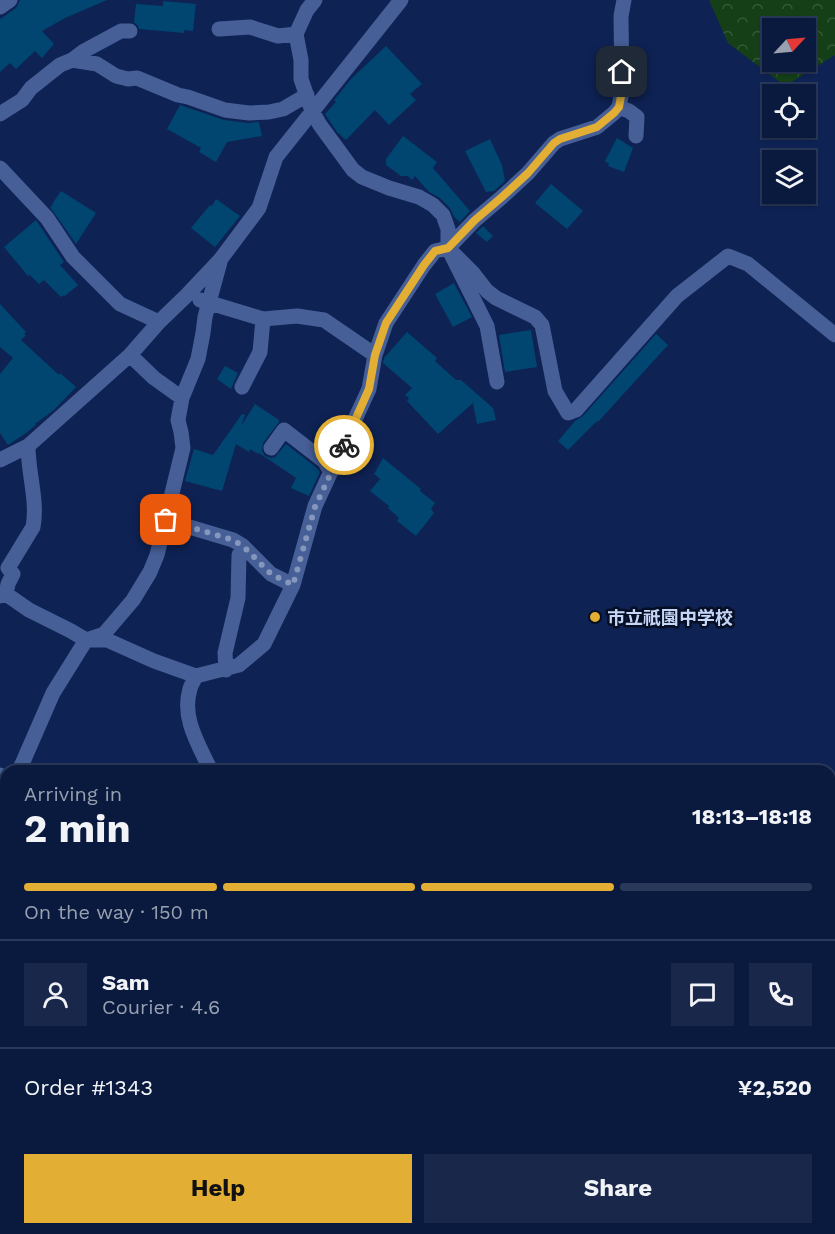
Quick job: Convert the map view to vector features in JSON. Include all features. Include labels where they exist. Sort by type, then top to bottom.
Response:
[{"type":"street","points":[[0,7],[10,0]]},
{"type":"street","points":[[315,0],[307,10],[297,34],[301,79],[312,111],[353,170],[362,177],[388,188],[419,197],[433,205],[443,215],[448,229],[448,248],[487,326],[497,382]]},
{"type":"street","points":[[0,460],[28,446],[130,355],[220,260],[259,208],[276,157],[401,0]]},
{"type":"street","points":[[28,446],[28,463],[34,501],[33,528],[8,568],[14,574],[3,595],[86,640],[107,640],[154,661],[196,676],[239,665],[264,644],[293,585],[315,507],[369,389],[375,355],[386,323],[424,265],[435,251],[448,248],[475,220],[528,173],[554,143],[597,127],[619,107],[622,91],[621,16],[624,0]]},
{"type":"street","points":[[219,29],[250,27],[278,36],[297,34]]},
{"type":"street","points":[[0,114],[22,100],[31,88],[60,65],[121,31],[130,31]]},
{"type":"street","points":[[72,60],[97,64],[116,76],[137,78],[178,95],[225,110],[249,113],[269,112],[283,109],[307,95]]},
{"type":"street","points":[[619,107],[637,117],[636,136]]},
{"type":"street","points":[[0,168],[47,218],[73,257],[120,304],[159,322]]},
{"type":"street","points":[[448,248],[487,291],[496,298],[535,317],[542,325],[555,391],[568,413],[576,410],[677,296],[728,256],[748,264],[835,335]]},
{"type":"street","points":[[22,765],[53,693],[86,640],[104,634],[133,600],[150,572],[157,555],[183,448],[182,432],[178,420],[182,398],[198,359],[208,303],[220,260]]},
{"type":"street","points":[[186,296],[263,319],[297,316],[324,320],[375,355]]},
{"type":"street","points":[[242,387],[260,352],[263,319]]},
{"type":"street","points":[[130,355],[154,378],[182,398]]},
{"type":"street","points":[[271,448],[284,430],[324,461],[331,472]]},
{"type":"street","points":[[166,520],[233,540],[243,546],[271,574],[293,585]]},
{"type":"street","points":[[226,670],[225,653],[238,598],[239,555],[243,546]]},
{"type":"street","points":[[196,676],[190,689],[187,714],[193,734],[208,765]]},
{"type":"green space","points":[[709,0],[835,0],[835,55],[816,67],[816,18],[762,18],[762,69],[728,43]]},
{"type":"green space","points":[[766,72],[808,72],[788,84],[782,84]]},
{"type":"building","points":[[20,0],[107,0],[65,18],[42,31],[54,44],[42,58],[35,51],[16,69],[10,63],[0,72],[0,19],[16,8]]},
{"type":"building","points":[[163,1],[196,4],[193,31],[184,30],[184,33],[139,29],[134,22],[136,4],[163,6]]},
{"type":"building","points":[[386,46],[422,84],[410,94],[416,100],[389,125],[375,110],[346,140],[337,132],[325,114],[352,78]]},
{"type":"building","points":[[180,105],[224,120],[259,122],[262,136],[227,142],[216,162],[199,152],[201,148],[167,129]]},
{"type":"building","points":[[403,136],[437,162],[433,168],[470,211],[460,222],[454,217],[450,208],[440,198],[429,192],[415,176],[412,180],[408,176],[401,176],[386,165],[386,159]]},
{"type":"building","points":[[617,138],[633,148],[624,172],[608,166],[609,164],[605,161]]},
{"type":"building","points":[[490,139],[502,165],[505,181],[494,191],[486,192],[465,151]]},
{"type":"building","points":[[551,184],[583,211],[567,229],[535,203]]},
{"type":"building","points":[[61,191],[96,213],[76,244],[50,207]]},
{"type":"building","points":[[216,199],[240,216],[215,247],[191,228]]},
{"type":"building","points":[[36,220],[64,262],[60,265],[78,285],[65,296],[61,297],[44,280],[39,284],[30,275],[28,276],[4,247]]},
{"type":"building","points":[[483,226],[493,236],[487,242],[476,233]]},
{"type":"building","points":[[454,283],[472,317],[453,327],[435,294]]},
{"type":"building","points":[[0,304],[26,332],[21,340],[59,375],[60,373],[76,387],[54,410],[8,445],[0,433],[0,374],[13,358],[0,347]]},
{"type":"building","points":[[531,330],[537,367],[505,372],[499,335]]},
{"type":"building","points":[[407,332],[437,358],[435,361],[456,380],[461,380],[493,408],[496,420],[477,424],[473,403],[438,434],[407,401],[409,398],[405,395],[412,388],[383,363],[384,358]]},
{"type":"building","points":[[656,334],[668,345],[598,422],[568,450],[558,441]]},
{"type":"building","points":[[225,366],[238,373],[231,389],[217,379]]},
{"type":"building","points":[[255,404],[279,420],[263,443],[262,451],[265,456],[275,457],[286,444],[320,472],[309,496],[291,488],[296,478],[259,453],[250,449],[249,452],[236,444],[222,491],[185,481],[194,449],[213,455],[242,414],[245,415],[241,426]]},
{"type":"building","points":[[383,458],[435,503],[431,509],[434,513],[416,536],[397,521],[399,518],[388,508],[389,506],[370,491],[380,479],[374,474]]},
{"type":"way so far","points":[[166,520],[233,540],[243,546],[271,574],[293,585],[315,507],[344,445]]},
{"type":"place","name":"市立祇園中学校","points":[[595,617]]},
{"type":"route","points":[[344,445],[369,389],[375,355],[386,323],[424,265],[435,251],[448,248],[475,220],[528,173],[554,143],[597,127],[614,113],[619,107],[622,72]]}]
